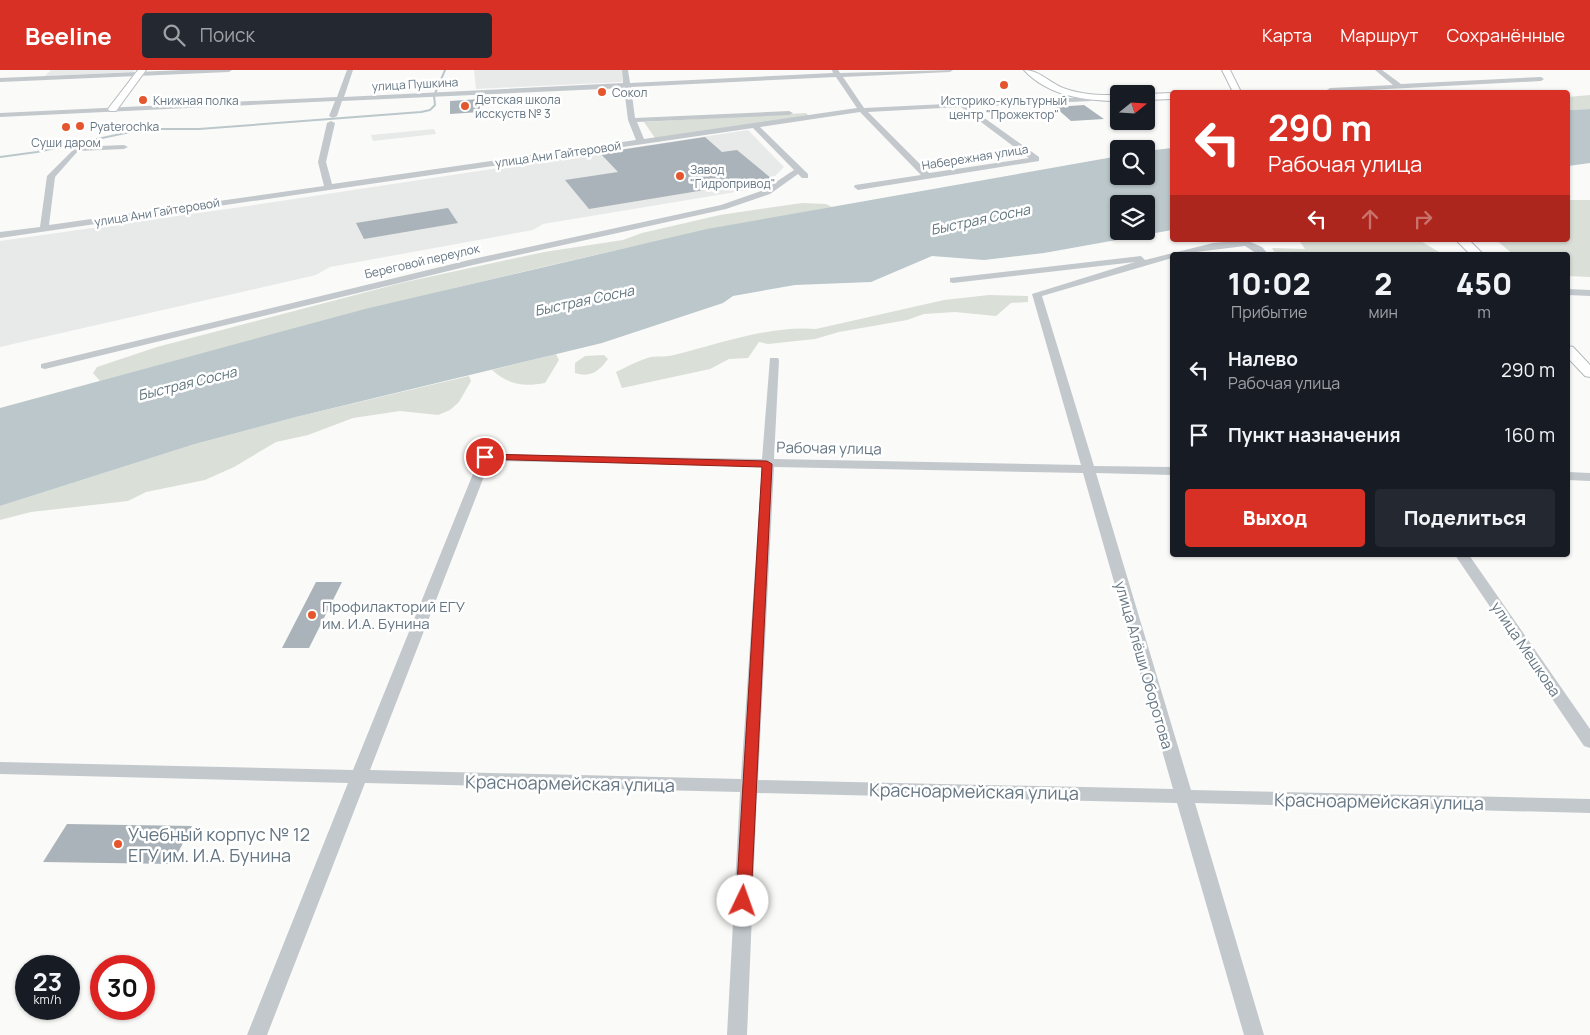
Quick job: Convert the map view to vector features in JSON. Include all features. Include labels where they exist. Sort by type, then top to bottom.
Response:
[{"type":"main road","points":[[1028,70],[1044,83],[1064,93],[1090,99]]},
{"type":"main road","points":[[1226,70],[1236,90]]},
{"type":"main road","points":[[113,109],[140,72]]},
{"type":"main road","points":[[1155,97],[1170,96]]},
{"type":"main road","name":"улица Ани Гайтеровой","points":[[1090,99],[1110,98]]},
{"type":"main road","points":[[1464,242],[1475,252]]},
{"type":"main road","points":[[1570,352],[1590,373]]},
{"type":"street","points":[[0,80],[140,72],[229,70]]},
{"type":"street","points":[[328,186],[322,162],[338,99],[350,70]]},
{"type":"street","points":[[626,70],[626,85],[632,120],[641,142]]},
{"type":"street","name":"улица Пушкина","points":[[0,115],[836,73],[950,70]]},
{"type":"street","points":[[1378,70],[1400,86]]},
{"type":"street","points":[[1330,90],[1541,79],[1523,70]]},
{"type":"street","points":[[836,73],[862,110],[927,176]]},
{"type":"street","name":"улица Ани Гайтеровой","points":[[0,235],[862,110],[1090,99]]},
{"type":"street","name":"Набережная улица","points":[[858,186],[1036,158],[962,105]]},
{"type":"street","points":[[632,120],[862,110]]},
{"type":"street","name":"Береговой переулок","points":[[45,366],[472,262],[723,207],[767,192],[802,173],[755,126]]},
{"type":"street","points":[[44,229],[50,176],[76,149],[124,147]]},
{"type":"street","points":[[1189,252],[1221,245],[1246,243],[1261,252]]},
{"type":"street","points":[[953,280],[1128,259],[1170,256]]},
{"type":"street","name":"улица Алёши Оборотова","points":[[1161,258],[1036,294],[1254,1035]]},
{"type":"street","points":[[1570,292],[1590,293]]},
{"type":"street","points":[[737,1035],[749,786],[774,360]]},
{"type":"street","name":"Рабочая улица","points":[[359,778],[485,457],[1170,471]]},
{"type":"street","points":[[1570,476],[1590,476]]},
{"type":"street","name":"улица Мешкова","points":[[1463,557],[1590,742]]},
{"type":"street","name":"Красноармейская улица","points":[[0,768],[1590,806]]},
{"type":"street","points":[[257,1035],[359,778]]},
{"type":"shaded area","points":[[51,70],[135,70],[133,72],[45,76]]},
{"type":"shaded area","points":[[474,70],[622,70],[622,82],[476,89]]},
{"type":"shaded area","points":[[1590,95],[1590,109],[1570,110],[1570,97]]},
{"type":"shaded area","points":[[806,113],[809,116],[655,138],[644,122]]},
{"type":"shaded area","points":[[434,129],[436,134],[373,141],[371,135]]},
{"type":"shaded area","points":[[748,130],[784,167],[772,179],[777,185],[543,224],[533,230],[330,267],[316,275],[0,347],[0,241],[248,206]]},
{"type":"shaded area","points":[[1570,200],[1590,200],[1590,277],[1570,276],[1570,252],[1510,252],[1498,242],[1570,242]]},
{"type":"shaded area","points":[[802,203],[826,204],[832,207],[647,243],[556,264],[282,332],[100,381],[93,373],[97,367],[157,347],[401,283],[544,252],[623,240],[642,233],[720,215]]},
{"type":"shaded area","points":[[1300,242],[1422,242],[1439,252],[1274,252],[1272,248],[1305,249]]},
{"type":"shaded area","points":[[989,295],[1028,296],[1028,302],[1011,303],[996,316],[955,312],[924,314],[907,320],[839,332],[815,339],[768,344],[759,342],[748,358],[729,359],[710,369],[622,388],[616,372],[651,357],[671,356],[763,333],[781,330],[816,329],[944,300]]},
{"type":"shaded area","points":[[556,354],[559,360],[545,383],[517,384],[504,379],[492,370]]},
{"type":"shaded area","points":[[604,355],[608,359],[594,372],[586,375],[575,373],[575,363],[585,356]]},
{"type":"shaded area","points":[[469,376],[471,381],[459,402],[450,410],[438,415],[400,411],[353,418],[308,435],[276,442],[234,467],[205,480],[146,492],[128,501],[31,512],[0,520],[0,506],[195,444],[296,417]]},
{"type":"water","points":[[1590,109],[1590,163],[1570,166],[1570,110]]},
{"type":"water","name":"Быстрая Сосна","points":[[1170,148],[1170,230],[1155,233],[1155,195],[1110,195],[1110,240],[1116,240],[1044,253],[984,260],[932,256],[871,282],[795,285],[733,296],[723,303],[602,343],[296,417],[195,444],[0,506],[0,408],[365,309],[707,229],[1110,158],[1110,185],[1155,185],[1155,150]]},
{"type":"building","name":"Детская школа исскуств № 3","points":[[480,99],[480,112],[450,114],[450,101]]},
{"type":"building","points":[[1084,105],[1104,119],[1071,121],[1055,107]]},
{"type":"building","name":"Завод \"Гидропривод\"","points":[[705,137],[722,152],[737,150],[772,179],[589,209],[565,180],[618,172],[600,153]]},
{"type":"building","points":[[448,208],[458,223],[364,239],[356,223]]},
{"type":"building","name":"Профилакторий ЕГУ им. И.А. Бунина","points":[[316,582],[342,582],[309,648],[282,648]]},
{"type":"building","name":"Учебный корпус № 12 ЕГУ им. И.А. Бунина","points":[[67,824],[192,826],[172,864],[43,862]]},
{"type":"waterway","points":[[0,157],[37,152],[144,129],[199,129],[421,112],[430,110],[435,105],[434,96],[445,70]]},
{"type":"place","name":"Историко-культурный центр \"Прожектор\"","points":[[1004,85]]},
{"type":"place","name":"Сокол","points":[[602,92]]},
{"type":"place","name":"Книжная полка","points":[[143,100]]},
{"type":"place","name":"Детская школа исскуств № 3","points":[[465,106]]},
{"type":"place","name":"Pyaterochka","points":[[80,126]]},
{"type":"place","name":"Суши даром","points":[[66,127]]},
{"type":"place","name":"Завод \"Гидропривод\"","points":[[680,176]]},
{"type":"place","name":"Профилакторий ЕГУ им. И.А. Бунина","points":[[312,615]]},
{"type":"place","name":"Учебный корпус № 12 ЕГУ им. И.А. Бунина","points":[[118,844]]},
{"type":"route","points":[[485,457],[767,464],[743,901]]}]
